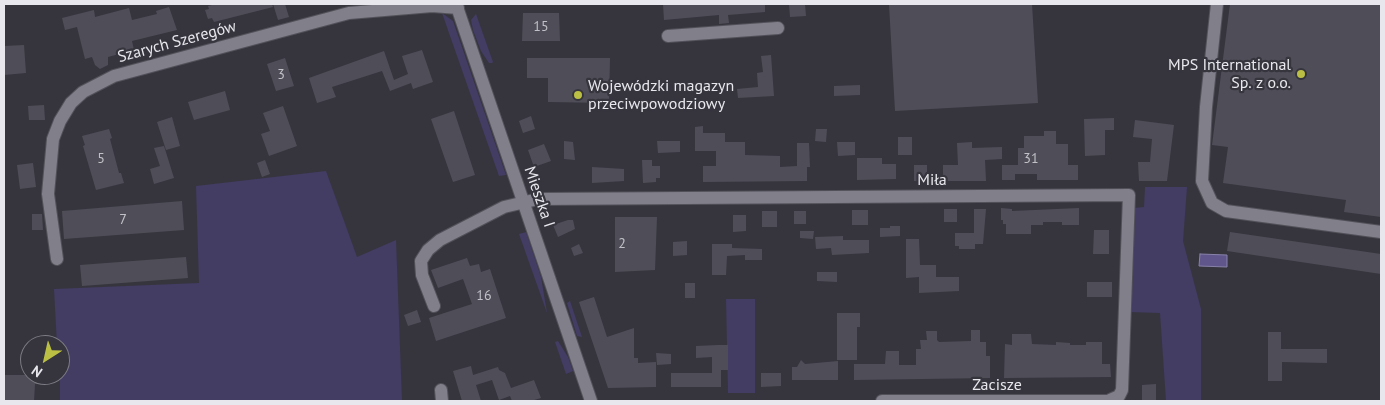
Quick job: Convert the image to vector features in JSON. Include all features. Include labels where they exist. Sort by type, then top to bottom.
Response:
[{"type":"street","points":[[1217,4],[1206,107],[1202,181],[1212,203],[1226,211],[1381,232]]},
{"type":"street","name":"Szarych Szeregów","points":[[57,259],[48,194],[53,139],[60,121],[71,103],[83,92],[114,76],[349,13],[432,6],[457,6]]},
{"type":"street","name":"Mieszka I","points":[[457,6],[591,401]]},
{"type":"street","points":[[668,36],[778,28]]},
{"type":"street","name":"Miła","points":[[523,201],[538,199],[1129,194],[1122,390],[1119,396],[1111,401]]},
{"type":"street","points":[[434,306],[421,261],[428,250],[440,240],[504,207],[523,201]]},
{"type":"street","name":"Zacisze","points":[[882,401],[1111,401]]},
{"type":"shaded area","points":[[442,13],[453,21],[506,175],[499,176]]},
{"type":"shaded area","points":[[476,14],[492,63],[489,63],[481,51],[473,30],[471,20]]},
{"type":"shaded area","points":[[326,171],[357,257],[396,240],[402,401],[60,401],[60,385],[70,385],[70,335],[56,335],[54,289],[199,283],[196,186]]},
{"type":"shaded area","points":[[1145,187],[1187,187],[1183,241],[1201,309],[1201,401],[1166,401],[1160,313],[1129,312],[1134,208],[1144,207]]},
{"type":"shaded area","points":[[526,232],[541,277],[547,313],[519,234]]},
{"type":"shaded area","points":[[1200,254],[1227,255],[1227,267],[1199,266]]},
{"type":"shaded area","points":[[726,299],[755,299],[755,393],[728,393]]},
{"type":"shaded area","points":[[570,301],[582,337],[577,336],[567,303]]},
{"type":"shaded area","points":[[558,341],[568,357],[573,371],[566,374],[555,342]]},
{"type":"building","points":[[216,4],[272,4],[273,7],[214,22],[212,18],[208,19],[205,10],[209,9],[208,6]]},
{"type":"building","points":[[273,4],[285,4],[289,17],[278,20]]},
{"type":"building","points":[[663,4],[765,4],[765,12],[728,15],[729,23],[719,24],[719,15],[664,20]]},
{"type":"building","points":[[789,4],[805,4],[806,16],[790,17]]},
{"type":"building","points":[[889,4],[1032,4],[1038,103],[895,111]]},
{"type":"building","name":"MPS International Sp. z o.o.","points":[[1230,4],[1381,4],[1381,217],[1344,212],[1346,200],[1223,183],[1228,147],[1212,145]]},
{"type":"building","points":[[169,7],[177,30],[132,41],[134,50],[108,57],[108,65],[100,69],[95,65],[92,57],[85,59],[77,27],[65,30],[62,18],[94,10],[95,17],[129,8],[132,20],[157,14],[156,11]]},
{"type":"building","points":[[523,13],[559,13],[560,41],[522,41]]},
{"type":"building","points":[[24,45],[26,73],[4,75],[4,46]]},
{"type":"building","points":[[422,50],[433,82],[413,89],[411,83],[390,91],[382,71],[332,87],[336,97],[317,103],[309,78],[384,51],[394,80],[408,74],[402,56]]},
{"type":"building","points":[[771,55],[774,96],[738,98],[737,89],[758,87],[757,73],[763,72],[761,56]]},
{"type":"building","points":[[285,58],[294,86],[276,91],[267,64]]},
{"type":"building","points":[[527,58],[610,58],[609,103],[548,102],[548,78],[527,78]]},
{"type":"building","points":[[860,85],[860,95],[834,96],[834,86]]},
{"type":"building","points":[[225,91],[230,110],[194,120],[188,102]]},
{"type":"building","points":[[44,105],[45,120],[29,120],[28,106]]},
{"type":"building","points":[[283,106],[297,146],[269,156],[261,134],[270,131],[263,113]]},
{"type":"building","points":[[454,111],[475,175],[453,182],[431,119]]},
{"type":"building","points":[[531,116],[535,129],[523,133],[519,121]]},
{"type":"building","points":[[172,117],[180,146],[166,150],[157,122]]},
{"type":"building","points":[[1114,118],[1114,130],[1105,130],[1105,155],[1085,156],[1084,119]]},
{"type":"building","points":[[1135,120],[1174,125],[1167,181],[1139,181],[1138,162],[1150,162],[1152,139],[1133,137]]},
{"type":"building","points":[[703,126],[703,133],[725,133],[725,142],[745,142],[745,155],[780,156],[780,167],[797,166],[797,143],[809,143],[810,167],[807,167],[807,181],[703,182],[703,166],[716,166],[716,151],[695,151],[695,127]]},
{"type":"building","points":[[109,129],[119,173],[121,173],[124,183],[96,190],[83,146],[85,145],[82,136]]},
{"type":"building","points":[[816,129],[827,129],[826,142],[815,141]]},
{"type":"building","points":[[1044,131],[1056,131],[1056,144],[1068,144],[1068,165],[1078,165],[1078,180],[1037,180],[1037,174],[1015,174],[1015,180],[1002,180],[1002,165],[1018,165],[1018,148],[1024,148],[1024,136],[1044,136]]},
{"type":"building","points":[[898,137],[912,137],[912,155],[898,155]]},
{"type":"building","points":[[564,141],[573,142],[575,160],[564,159]]},
{"type":"building","points":[[657,141],[680,141],[680,152],[658,153]]},
{"type":"building","points":[[837,142],[855,142],[855,155],[838,156]]},
{"type":"building","points":[[972,142],[972,148],[1002,147],[1002,159],[985,160],[986,181],[943,181],[943,165],[958,165],[957,143]]},
{"type":"building","points":[[544,144],[551,161],[534,167],[528,150]]},
{"type":"building","points":[[164,146],[174,178],[154,184],[150,169],[160,166],[154,148]]},
{"type":"building","points":[[857,158],[882,158],[882,164],[896,164],[896,179],[857,180]]},
{"type":"building","points":[[265,160],[270,174],[262,177],[257,163]]},
{"type":"building","points":[[642,160],[652,160],[652,166],[660,166],[660,178],[656,178],[656,182],[643,183]]},
{"type":"building","points":[[33,163],[36,187],[20,189],[17,165]]},
{"type":"building","points":[[914,165],[927,165],[927,181],[914,181]]},
{"type":"building","points":[[592,167],[624,169],[624,181],[592,183]]},
{"type":"building","points":[[182,201],[184,230],[64,239],[62,211]]},
{"type":"building","points":[[1001,208],[1012,209],[1012,211],[1079,208],[1079,225],[1062,225],[1062,222],[1043,222],[1043,225],[1031,225],[1031,234],[1006,234],[1006,224],[1003,224],[1003,220],[1001,220]]},
{"type":"building","points":[[944,209],[957,209],[957,222],[944,222]]},
{"type":"building","points":[[974,209],[986,209],[983,244],[975,244],[975,249],[959,249],[959,246],[955,246],[955,233],[974,233]]},
{"type":"building","points":[[852,210],[868,210],[868,225],[852,225]]},
{"type":"building","points":[[762,211],[777,211],[777,227],[762,227]]},
{"type":"building","points":[[794,211],[806,211],[806,224],[794,224]]},
{"type":"building","points":[[32,214],[42,214],[43,230],[32,230]]},
{"type":"building","points":[[733,215],[746,215],[746,231],[733,232]]},
{"type":"building","points":[[615,217],[657,217],[655,270],[615,272]]},
{"type":"building","points":[[573,220],[575,229],[558,237],[553,225]]},
{"type":"building","points":[[890,226],[900,226],[900,236],[880,237],[880,228],[890,228]]},
{"type":"building","points":[[1094,230],[1109,230],[1109,254],[1093,254]]},
{"type":"building","points":[[800,231],[814,231],[813,239],[800,238]]},
{"type":"building","points":[[1230,232],[1381,254],[1381,274],[1227,251]]},
{"type":"building","points":[[843,236],[843,240],[869,240],[869,253],[832,255],[831,248],[816,249],[815,237]]},
{"type":"building","points":[[906,239],[919,239],[920,265],[936,265],[936,277],[959,277],[959,291],[919,293],[919,277],[906,278]]},
{"type":"building","points":[[687,241],[687,255],[673,256],[673,242]]},
{"type":"building","points":[[579,244],[583,253],[574,256],[571,248]]},
{"type":"building","points":[[712,244],[732,244],[732,248],[762,249],[762,260],[745,260],[745,255],[727,256],[726,275],[712,275]]},
{"type":"building","points":[[186,257],[188,278],[82,286],[80,265]]},
{"type":"building","points":[[467,258],[470,266],[479,264],[481,272],[490,269],[506,318],[436,341],[429,318],[472,304],[463,279],[438,288],[431,270]]},
{"type":"building","points":[[817,272],[837,272],[837,282],[817,281]]},
{"type":"building","points":[[1087,282],[1112,282],[1112,297],[1087,297]]},
{"type":"building","points":[[685,283],[695,283],[695,298],[685,298]]},
{"type":"building","points":[[594,297],[607,337],[634,328],[634,358],[638,358],[638,363],[656,362],[656,387],[608,388],[579,302]]},
{"type":"building","points":[[417,310],[421,322],[408,326],[404,315]]},
{"type":"building","points":[[837,313],[860,313],[860,327],[857,327],[857,360],[837,360]]},
{"type":"building","points":[[971,330],[980,330],[980,342],[986,342],[986,356],[990,356],[990,378],[854,380],[854,364],[885,364],[886,351],[899,351],[899,365],[916,365],[916,349],[921,349],[920,340],[927,340],[926,331],[937,331],[937,340],[939,342],[971,341]]},
{"type":"building","points":[[1268,332],[1281,332],[1281,349],[1327,349],[1327,363],[1282,362],[1282,381],[1268,381]]},
{"type":"building","points":[[1012,334],[1031,334],[1032,344],[1056,345],[1056,342],[1070,343],[1070,345],[1086,345],[1086,342],[1102,342],[1102,364],[1110,364],[1111,377],[1004,378],[1005,344],[1012,345]]},
{"type":"building","points":[[728,345],[728,370],[721,370],[721,387],[671,387],[671,373],[712,373],[712,357],[696,358],[696,346]]},
{"type":"building","points":[[656,353],[671,354],[671,364],[657,365]]},
{"type":"building","points":[[801,360],[805,364],[838,361],[838,380],[792,380],[792,367],[797,367]]},
{"type":"building","points":[[471,366],[473,375],[498,367],[499,370],[505,373],[511,388],[534,380],[541,398],[531,401],[512,401],[510,396],[499,400],[492,380],[476,385],[481,401],[462,401],[453,371]]},
{"type":"building","points":[[761,373],[781,373],[781,386],[761,387]]},
{"type":"building","points":[[4,375],[20,375],[20,385],[35,385],[34,401],[4,401]]},
{"type":"building","points":[[1156,384],[1156,401],[1142,401],[1142,385]]},
{"type":"place","name":"MPS International Sp. z o.o.","points":[[1301,74]]},
{"type":"place","name":"Wojewódzki magazyn przeciwpowodziowy","points":[[578,95]]}]
